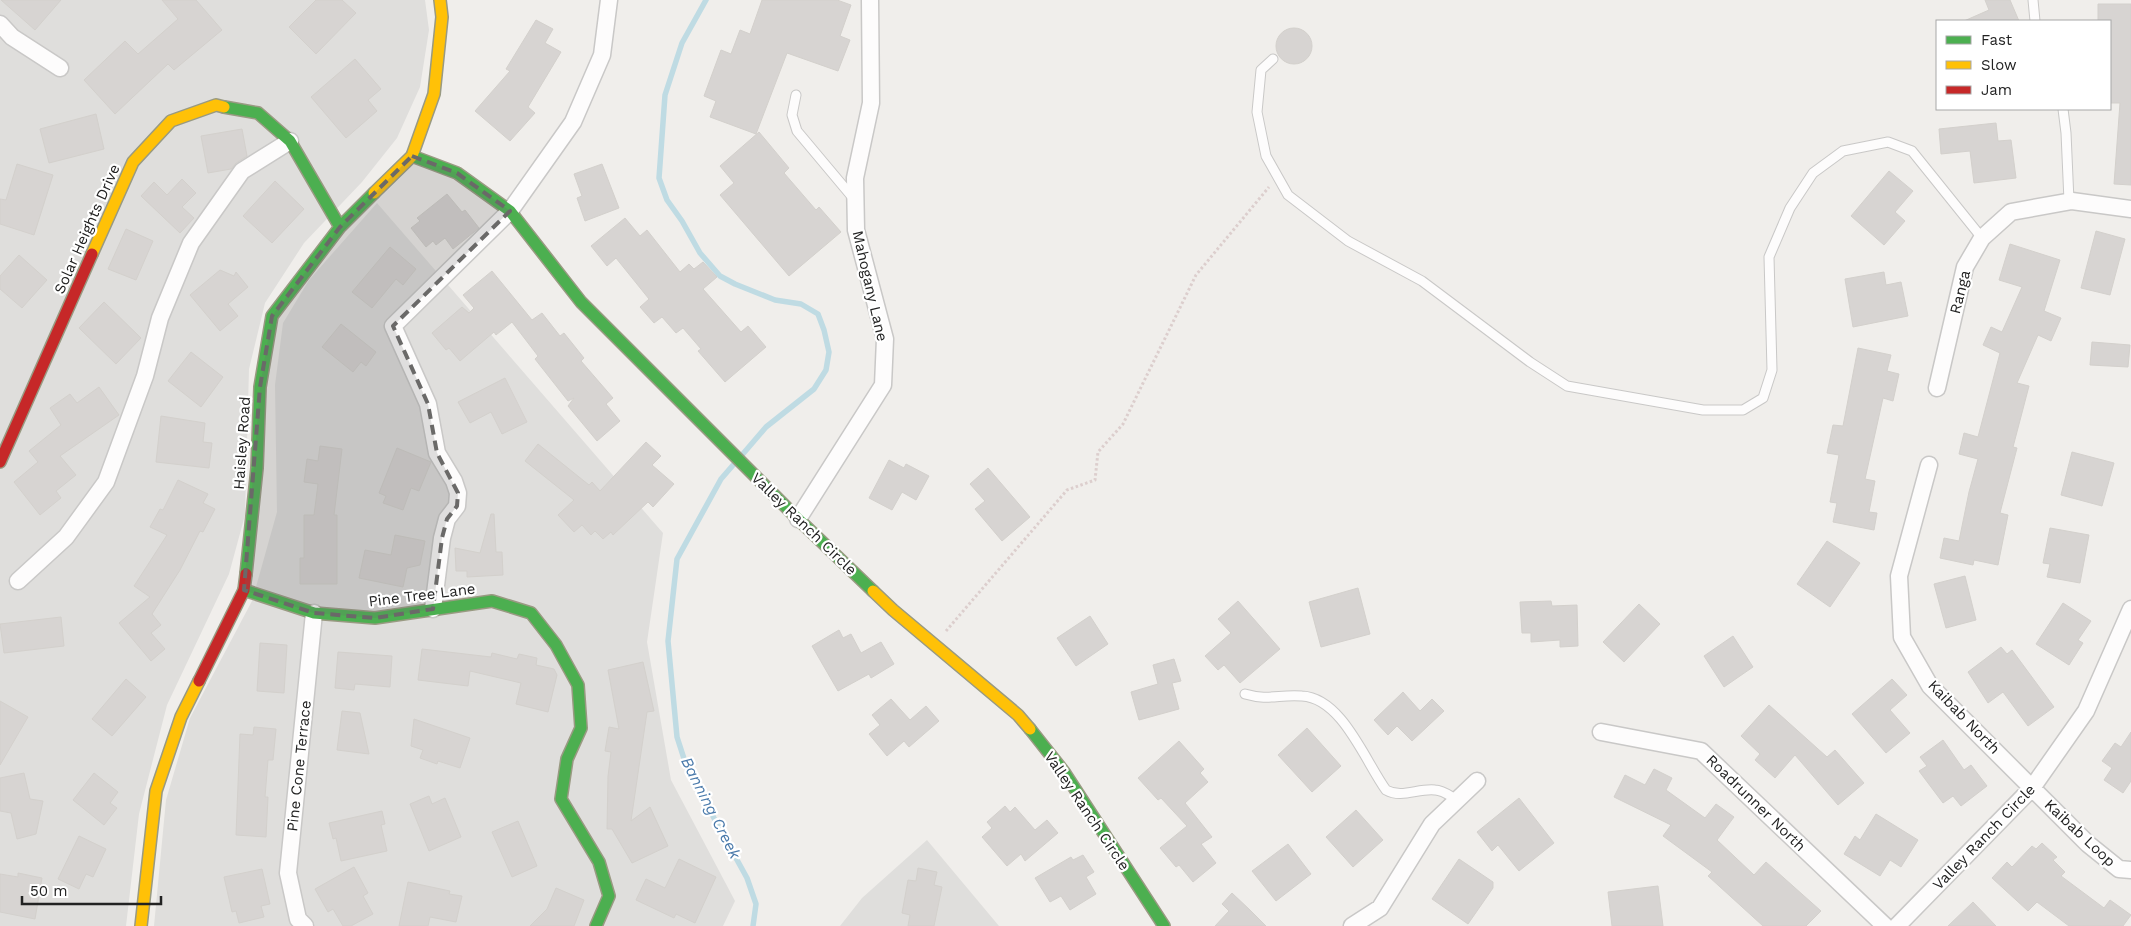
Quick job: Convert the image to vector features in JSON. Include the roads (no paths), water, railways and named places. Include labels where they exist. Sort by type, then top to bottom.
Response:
[{"type":"street","name":"Haisley Road","points":[[141,926],[156,791],[181,717],[244,590],[256,468],[260,387],[272,316],[340,227],[412,156],[434,94],[442,17],[440,0]]},
{"type":"street","points":[[433,610],[442,538],[447,519],[457,506],[458,493],[454,480],[437,453],[428,404],[393,326],[510,211],[573,122],[602,56],[609,0]]},
{"type":"street","name":"Mahogany Lane","points":[[798,518],[883,385],[885,339],[856,230],[855,201],[855,178],[871,103],[870,0]]},
{"type":"street","points":[[0,24],[12,37],[60,68]]},
{"type":"street","name":"Solar Heights Drive","points":[[0,462],[133,162],[171,121],[216,105],[258,113],[290,141],[340,227]]},
{"type":"street","points":[[18,581],[66,537],[106,482],[145,376],[160,318],[192,243],[242,171],[290,141]]},
{"type":"street","name":"Valley Ranch Circle","points":[[412,156],[457,174],[510,211],[580,302],[893,610],[1018,715],[1064,772],[1164,926]]},
{"type":"street","name":"Ranga","points":[[1937,388],[1964,267],[1982,238],[2011,212],[2068,201],[2131,208]]},
{"type":"street","name":"Kaibab North","points":[[1929,465],[1898,576],[1902,637],[1930,686],[2032,788]]},
{"type":"street","name":"Pine Tree Lane","points":[[244,590],[314,613],[375,618],[492,601],[531,613],[556,645],[578,684],[582,728],[567,759],[562,799],[599,862],[609,896],[596,926]]},
{"type":"street","name":"Valley Ranch Circle","points":[[1897,926],[2032,788],[2086,711],[2131,609]]},
{"type":"street","name":"Pine Cone Terrace","points":[[302,922],[288,873],[314,613]]},
{"type":"street","name":"Roadrunner North","points":[[1601,732],[1701,750],[1885,926]]},
{"type":"street","points":[[1352,926],[1380,908],[1432,824],[1478,781]]},
{"type":"street","name":"Kaibab Loop","points":[[2032,788],[2088,844],[2119,869],[2131,870]]},
{"type":"lane","points":[[2033,0],[2035,20]]},
{"type":"lane","points":[[1273,59],[1261,70],[1257,112],[1266,156],[1288,195],[1348,241],[1422,281],[1530,362],[1567,386],[1703,410],[1743,410],[1763,398],[1772,370],[1769,257],[1790,208],[1812,173],[1843,151],[1888,142],[1912,151],[1982,238]]},
{"type":"lane","points":[[796,95],[792,115],[797,131],[855,201]]},
{"type":"lane","points":[[2063,110],[2066,133],[2068,201]]},
{"type":"lane","points":[[1244,694],[1260,698],[1302,696],[1314,698],[1329,707],[1342,719],[1386,790],[1393,794],[1401,794],[1435,790],[1457,800]]},
{"type":"waterway","name":"Banning Creek","points":[[706,0],[682,43],[665,95],[659,178],[667,200],[682,221],[700,253],[720,276],[775,300],[801,304],[818,314],[829,352],[826,370],[814,389],[766,427],[742,455]]},
{"type":"waterway","name":"Banning Creek","points":[[734,464],[721,479],[677,559],[668,641],[677,737],[688,771],[747,878],[756,904],[753,926]]}]
